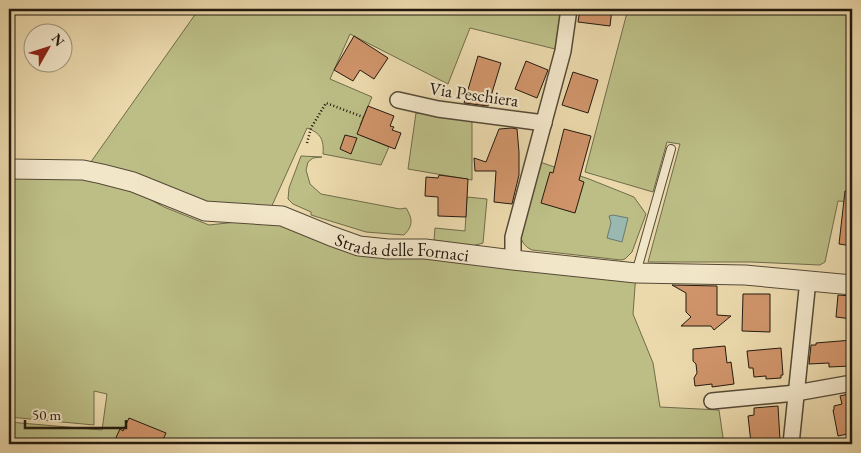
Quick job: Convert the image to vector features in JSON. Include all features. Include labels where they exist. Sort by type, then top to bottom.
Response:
[{"type":"street","points":[[513,260],[513,238],[562,51],[569,9]]},
{"type":"street","name":"Via Peschiera","points":[[398,100],[438,109],[544,123]]},
{"type":"street","name":"Strada delle Fornaci","points":[[9,169],[83,170],[102,174],[133,182],[205,211],[282,216],[359,246],[388,249],[423,248],[513,260],[636,272],[744,275],[852,284]]},
{"type":"street","points":[[791,444],[808,280]]},
{"type":"street","points":[[712,401],[796,393],[852,383]]},
{"type":"lane","points":[[636,272],[671,149]]},
{"type":"path","points":[[306,143],[311,128],[326,103],[363,116]]},
{"type":"green space","points":[[199,9],[561,9],[555,49],[470,28],[448,84],[350,34],[330,79],[372,97],[360,125],[363,127],[360,135],[389,147],[381,165],[323,154],[321,138],[316,132],[307,128],[270,210],[197,203],[88,166]]},
{"type":"green space","points":[[628,9],[777,9],[795,12],[793,9],[852,9],[852,202],[838,201],[825,262],[820,265],[751,262],[648,262],[680,144],[667,142],[653,192],[585,172]]},
{"type":"green space","points":[[416,113],[472,117],[472,180],[408,169]]},
{"type":"green space","points":[[301,156],[322,157],[313,158],[308,162],[306,170],[310,184],[321,194],[400,209],[406,208],[411,222],[407,232],[404,235],[366,232],[311,215],[311,212],[293,204],[288,199],[289,188]]},
{"type":"green space","points":[[540,162],[634,197],[646,214],[632,252],[625,259],[532,250],[524,245],[519,230]]},
{"type":"green space","points":[[9,173],[82,174],[131,189],[164,207],[209,225],[264,219],[393,254],[636,273],[633,314],[653,363],[660,407],[719,410],[724,444],[9,444],[9,422],[102,430],[107,394],[94,391],[94,425],[9,417]]},
{"type":"green space","points":[[467,197],[487,199],[483,243],[472,246],[434,240],[435,228],[465,231]]},
{"type":"water","points":[[609,216],[628,218],[622,242],[607,238],[611,223]]},
{"type":"building","points":[[580,9],[612,9],[610,26],[578,22]]},
{"type":"building","points":[[354,36],[388,58],[374,79],[360,70],[353,81],[334,70]]},
{"type":"building","points":[[478,56],[501,63],[488,106],[464,103]]},
{"type":"building","points":[[526,61],[548,70],[537,98],[515,89]]},
{"type":"building","points":[[573,72],[598,80],[588,113],[562,105]]},
{"type":"building","points":[[368,106],[394,116],[390,126],[394,127],[392,130],[401,133],[395,149],[357,134]]},
{"type":"building","points":[[499,129],[517,129],[519,175],[512,204],[494,202],[496,171],[475,171],[474,158],[486,162]]},
{"type":"building","points":[[564,129],[591,136],[579,180],[584,182],[575,213],[541,203],[550,172],[553,173]]},
{"type":"building","points":[[345,135],[357,138],[351,154],[340,149]]},
{"type":"building","points":[[439,175],[468,179],[466,217],[438,216],[438,197],[425,196],[426,177],[438,178]]},
{"type":"building","points":[[845,191],[852,191],[852,246],[839,244]]},
{"type":"building","points":[[672,285],[717,286],[717,315],[731,316],[714,330],[711,326],[681,326],[691,317],[686,312],[686,293]]},
{"type":"building","points":[[743,294],[770,294],[770,332],[742,331]]},
{"type":"building","points":[[838,295],[852,296],[852,319],[836,317]]},
{"type":"building","points":[[852,340],[851,366],[829,367],[829,363],[809,364],[811,345]]},
{"type":"building","points":[[725,346],[727,363],[731,362],[734,384],[712,387],[712,384],[695,386],[694,378],[697,373],[696,364],[693,361],[693,349]]},
{"type":"building","points":[[781,348],[783,375],[781,375],[781,378],[766,379],[766,376],[754,377],[753,368],[749,368],[747,351]]},
{"type":"building","points":[[852,393],[852,433],[838,436],[833,410],[834,406],[842,404],[840,396]]},
{"type":"building","points":[[778,406],[780,440],[751,443],[748,416],[754,415],[754,408]]},
{"type":"building","points":[[129,418],[166,433],[161,444],[113,444],[120,429],[123,431]]}]
